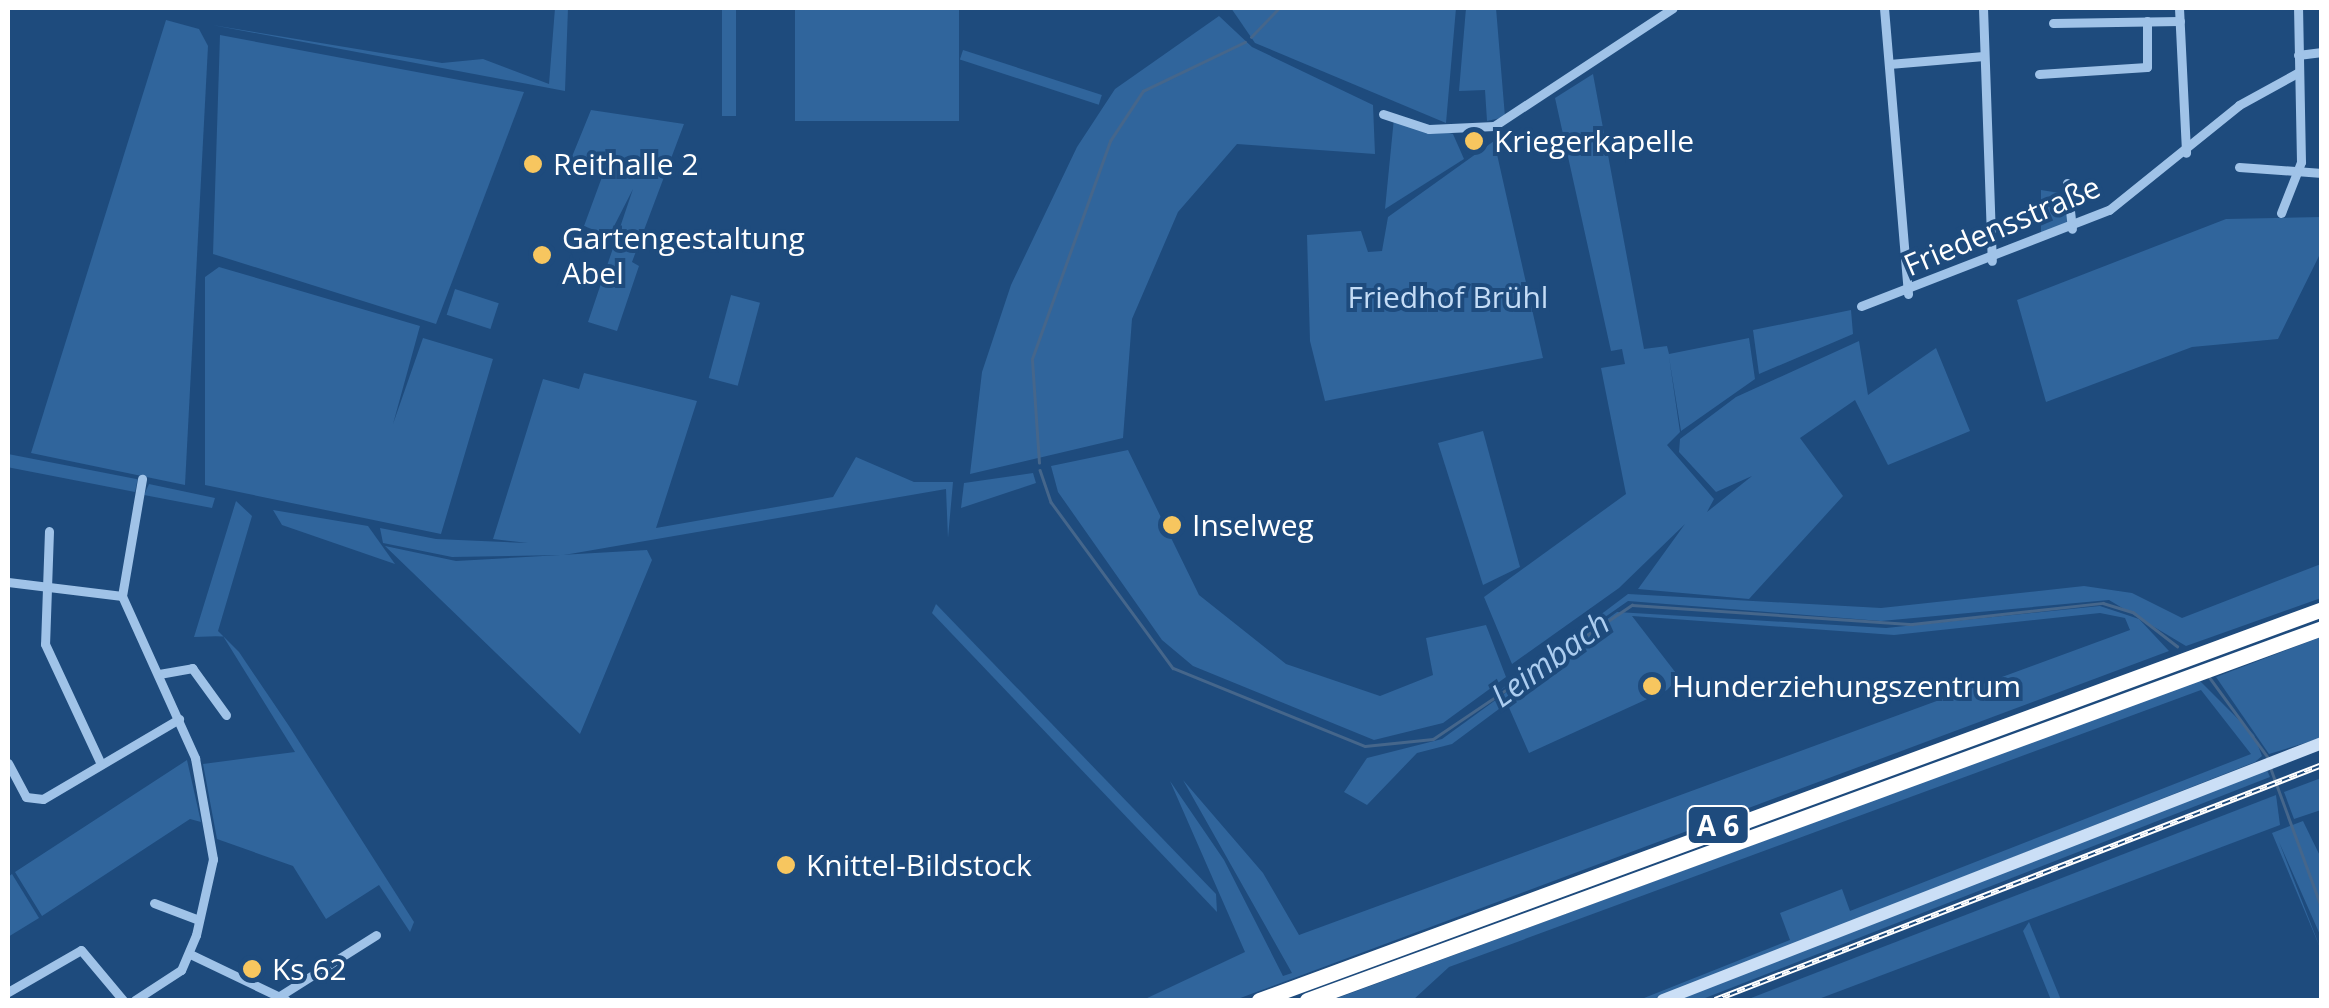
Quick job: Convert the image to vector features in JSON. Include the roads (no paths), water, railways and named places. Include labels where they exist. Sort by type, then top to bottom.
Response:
[{"type":"highway","name":"A 6","points":[[1260,1000],[2322,609]]},
{"type":"highway","name":"A 6","points":[[1307,1000],[2322,628]]},
{"type":"main road","points":[[1664,1000],[2322,743]]},
{"type":"street","points":[[1383,114],[1454,130],[1518,116],[1673,8]]},
{"type":"street","points":[[1884,8],[1908,294]]},
{"type":"street","points":[[1983,8],[1992,262]]},
{"type":"street","points":[[2040,74],[2147,68],[2152,8]]},
{"type":"street","points":[[2179,8],[2186,153]]},
{"type":"street","points":[[2281,213],[2297,171],[2298,8]]},
{"type":"street","points":[[2053,22],[2180,20]]},
{"type":"street","points":[[2298,55],[2322,52]]},
{"type":"street","points":[[1889,64],[1984,56]]},
{"type":"street","name":"Friedensstraße","points":[[1861,306],[1908,294],[2072,228],[2186,153],[2252,96],[2299,72]]},
{"type":"street","points":[[2239,167],[2322,173]]},
{"type":"street","points":[[2067,184],[2072,228]]},
{"type":"street","points":[[135,1000],[190,954],[212,841],[178,718],[122,596],[142,478]]},
{"type":"street","points":[[48,530],[42,588],[45,644],[100,762]]},
{"type":"street","points":[[8,582],[122,596]]},
{"type":"street","points":[[159,674],[192,668],[226,715]]},
{"type":"street","points":[[8,763],[33,800],[178,718]]},
{"type":"street","points":[[154,903],[199,920]]},
{"type":"street","points":[[190,954],[263,996],[282,999],[376,935]]},
{"type":"street","points":[[8,992],[80,950],[123,1000]]},
{"type":"waterway","name":"Leimbach","points":[[1251,37],[1279,8]]},
{"type":"waterway","name":"Leimbach","points":[[1039,463],[1032,359],[1110,141],[1143,91],[1245,42]]},
{"type":"waterway","name":"Leimbach","points":[[1040,470],[1051,502],[1173,668],[1365,746],[1433,739],[1632,605],[1912,624],[2103,603],[2133,612],[2177,646]]},
{"type":"waterway","name":"Leimbach","points":[[2210,678],[2267,756]]},
{"type":"waterway","name":"Leimbach","points":[[2271,769],[2322,908]]},
{"type":"railway","points":[[1715,1000],[2322,765]]},
{"type":"place","name":"Kriegerkapelle","points":[[1474,141]]},
{"type":"place","name":"Reithalle 2","points":[[533,164]]},
{"type":"place","name":"Gartengestaltung Abel","points":[[542,255]]},
{"type":"place","name":"Inselweg","points":[[1172,525]]},
{"type":"place","name":"Hunderziehungszentrum","points":[[1652,686]]},
{"type":"place","name":"Knittel-Bildstock","points":[[786,865]]},
{"type":"place","name":"Ks 62","points":[[252,969]]},
{"type":"park label","name":"Friedhof Brühl","points":[[1448,297]]}]
